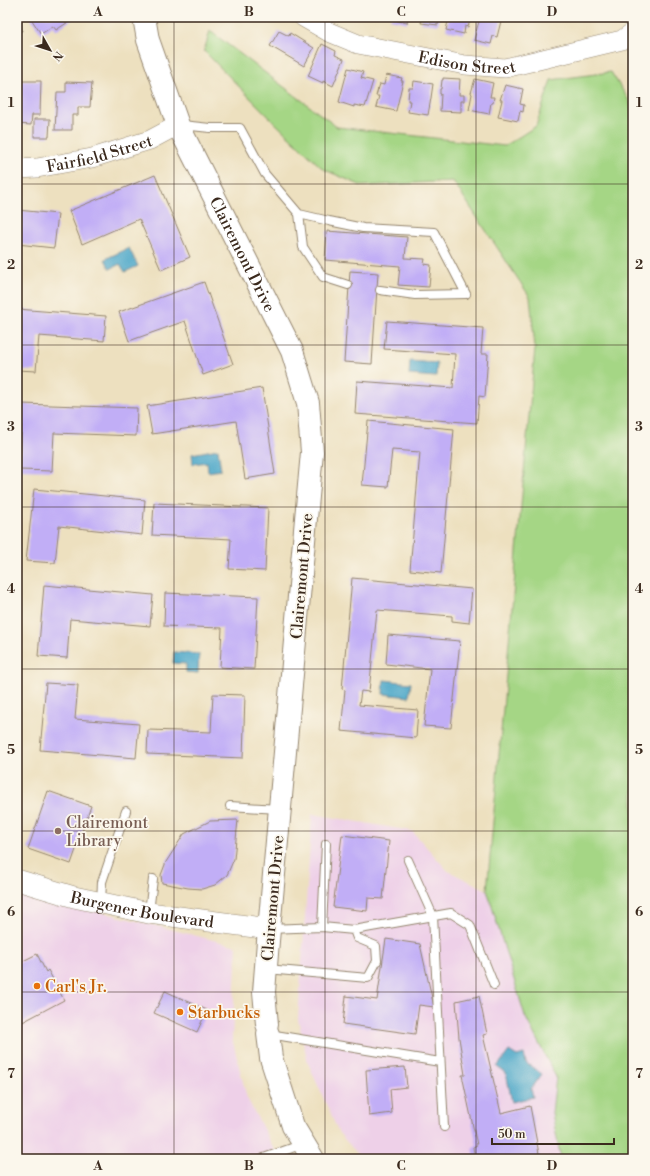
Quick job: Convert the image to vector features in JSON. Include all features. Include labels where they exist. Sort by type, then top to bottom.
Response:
[{"type":"main road","name":"Clairemont Drive","points":[[144,17],[148,40],[178,125],[292,350],[308,403],[312,452],[264,992],[271,1058],[293,1126],[308,1151]]},
{"type":"main road","name":"Burgener Boulevard","points":[[17,880],[74,897],[149,913],[269,929]]},
{"type":"street","name":"Edison Street","points":[[303,17],[329,32],[358,44],[465,65],[505,68],[622,40],[633,32]]},
{"type":"street","name":"Fairfield Street","points":[[17,169],[37,168],[92,158],[150,140],[178,125]]},
{"type":"lane","points":[[178,125],[210,128],[240,128],[265,174],[299,214],[302,247],[323,277],[348,284]]},
{"type":"lane","points":[[299,214],[362,228],[434,232],[466,294],[415,294],[380,290]]},
{"type":"lane","points":[[230,806],[280,810]]},
{"type":"lane","points":[[101,903],[102,882],[126,811]]},
{"type":"lane","points":[[322,927],[326,844]]},
{"type":"lane","points":[[408,860],[432,916],[444,1127]]},
{"type":"lane","points":[[149,913],[153,880]]},
{"type":"lane","points":[[269,929],[322,927],[354,930],[451,913],[470,925],[494,985]]},
{"type":"lane","points":[[266,969],[368,978],[377,961],[376,946],[357,938],[354,930]]},
{"type":"lane","points":[[268,1029],[440,1062]]},
{"type":"lane","points":[[260,1159],[308,1151]]},
{"type":"shaded area","points":[[312,814],[412,831],[448,871],[487,890],[525,1016],[556,1077],[552,1113],[561,1159],[362,1159],[339,1133],[308,1063],[298,1019]]},
{"type":"shaded area","points":[[17,891],[237,946],[232,1038],[247,1098],[279,1159],[17,1159]]},
{"type":"green space","points":[[210,31],[337,127],[505,146],[536,126],[551,80],[611,72],[630,102],[633,121],[633,1159],[561,1159],[552,1113],[556,1077],[525,1016],[487,890],[535,348],[530,297],[453,181],[362,186],[323,169],[204,51]]},
{"type":"water","points":[[129,248],[138,266],[125,272],[120,264],[110,269],[105,259]]},
{"type":"water","points":[[410,361],[437,363],[436,377],[409,375]]},
{"type":"water","points":[[218,449],[221,470],[208,472],[207,462],[193,464],[192,454]]},
{"type":"water","points":[[174,652],[199,654],[198,673],[186,672],[186,664],[173,663]]},
{"type":"water","points":[[384,680],[411,683],[409,697],[383,694]]},
{"type":"water","points":[[509,1051],[517,1056],[524,1054],[526,1063],[542,1074],[531,1089],[533,1097],[512,1102],[506,1073],[497,1067]]},
{"type":"building","points":[[17,17],[21,17],[22,31],[17,31]]},
{"type":"building","points":[[30,17],[76,17],[56,30],[53,26],[41,34]]},
{"type":"building","points":[[390,17],[408,17],[407,23],[390,19]]},
{"type":"building","points":[[422,17],[439,17],[438,25],[421,23]]},
{"type":"building","points":[[449,17],[471,17],[468,27],[465,26],[464,34],[446,30]]},
{"type":"building","points":[[480,17],[502,17],[497,37],[493,36],[491,44],[474,40]]},
{"type":"building","points":[[279,31],[289,36],[290,33],[314,48],[304,66],[270,46]]},
{"type":"building","points":[[322,44],[336,51],[335,55],[344,59],[333,86],[308,76]]},
{"type":"building","points":[[348,68],[363,72],[361,78],[373,81],[365,107],[354,105],[354,107],[339,102]]},
{"type":"building","points":[[386,75],[402,78],[401,81],[403,81],[396,111],[376,107],[379,96],[376,96],[378,89],[380,84],[384,85]]},
{"type":"building","points":[[443,78],[460,79],[459,95],[464,95],[464,101],[461,101],[461,112],[440,111],[440,89]]},
{"type":"building","points":[[475,79],[493,83],[490,97],[494,97],[489,114],[469,110],[471,93]]},
{"type":"building","points":[[17,81],[41,81],[40,115],[32,115],[31,125],[17,124]]},
{"type":"building","points":[[414,81],[433,84],[428,115],[408,112],[410,101],[408,101],[409,88],[413,88]]},
{"type":"building","points":[[66,82],[92,83],[90,107],[78,107],[78,115],[72,115],[72,130],[55,130],[57,92],[66,92]]},
{"type":"building","points":[[505,85],[523,89],[520,104],[524,105],[523,112],[520,111],[518,121],[498,117],[502,100],[500,100]]},
{"type":"building","points":[[34,119],[50,119],[49,137],[34,137]]},
{"type":"building","points":[[155,175],[190,257],[161,270],[139,219],[82,244],[69,211]]},
{"type":"building","points":[[17,210],[58,214],[54,248],[17,244]]},
{"type":"building","points":[[327,231],[407,237],[405,258],[425,259],[424,264],[431,265],[429,287],[398,285],[400,266],[325,260]]},
{"type":"building","points":[[350,271],[378,273],[372,364],[344,362]]},
{"type":"building","points":[[204,282],[233,364],[203,375],[185,321],[129,341],[119,312]]},
{"type":"building","points":[[17,309],[106,316],[104,341],[39,336],[36,371],[17,370]]},
{"type":"building","points":[[387,321],[483,328],[481,354],[488,354],[485,397],[479,396],[477,423],[355,414],[357,381],[453,388],[455,354],[384,349]]},
{"type":"building","points":[[262,388],[275,474],[245,479],[236,421],[152,434],[147,406]]},
{"type":"building","points":[[22,404],[137,408],[136,436],[54,433],[52,471],[20,470]]},
{"type":"building","points":[[368,421],[454,429],[441,573],[410,570],[420,452],[392,450],[388,487],[362,485]]},
{"type":"building","points":[[34,489],[145,500],[142,535],[59,526],[55,563],[26,561]]},
{"type":"building","points":[[154,503],[268,508],[265,571],[229,569],[231,539],[152,535]]},
{"type":"building","points":[[352,578],[472,589],[469,623],[452,621],[452,616],[377,610],[369,692],[361,691],[359,705],[418,710],[416,738],[341,731],[345,690],[342,689]]},
{"type":"building","points":[[44,585],[153,595],[150,626],[70,619],[67,658],[38,656]]},
{"type":"building","points":[[165,593],[258,597],[254,669],[220,667],[222,628],[164,626]]},
{"type":"building","points":[[388,635],[460,641],[451,728],[424,726],[430,669],[386,664]]},
{"type":"building","points":[[46,683],[78,685],[75,719],[139,724],[136,758],[40,750]]},
{"type":"building","points":[[213,694],[245,695],[243,758],[147,754],[148,730],[211,732]]},
{"type":"building","name":"Clairemont Library","points":[[48,791],[91,806],[71,864],[28,849]]},
{"type":"building","points":[[238,820],[234,859],[227,875],[215,885],[202,889],[162,883],[161,875],[166,862],[184,834],[210,821]]},
{"type":"building","points":[[342,835],[389,841],[383,899],[368,898],[367,911],[333,907]]},
{"type":"building","points":[[386,939],[420,944],[434,1007],[419,1005],[415,1034],[343,1024],[346,996],[377,1000]]},
{"type":"building","name":"Carl's Jr.","points":[[37,954],[46,972],[48,970],[64,1000],[17,1025],[17,964]]},
{"type":"building","name":"Starbucks","points":[[165,991],[207,1010],[197,1032],[154,1013]]},
{"type":"building","points":[[479,996],[487,1034],[483,1035],[501,1113],[530,1106],[540,1159],[475,1159],[473,1147],[477,1145],[462,1075],[465,1075],[459,1038],[456,1001]]},
{"type":"building","points":[[405,1067],[407,1087],[390,1089],[392,1113],[369,1116],[366,1070]]},
{"type":"place","name":"Clairemont Library","points":[[58,831]]},
{"type":"place","name":"Carl's Jr.","points":[[37,986]]},
{"type":"place","name":"Starbucks","points":[[180,1012]]}]
